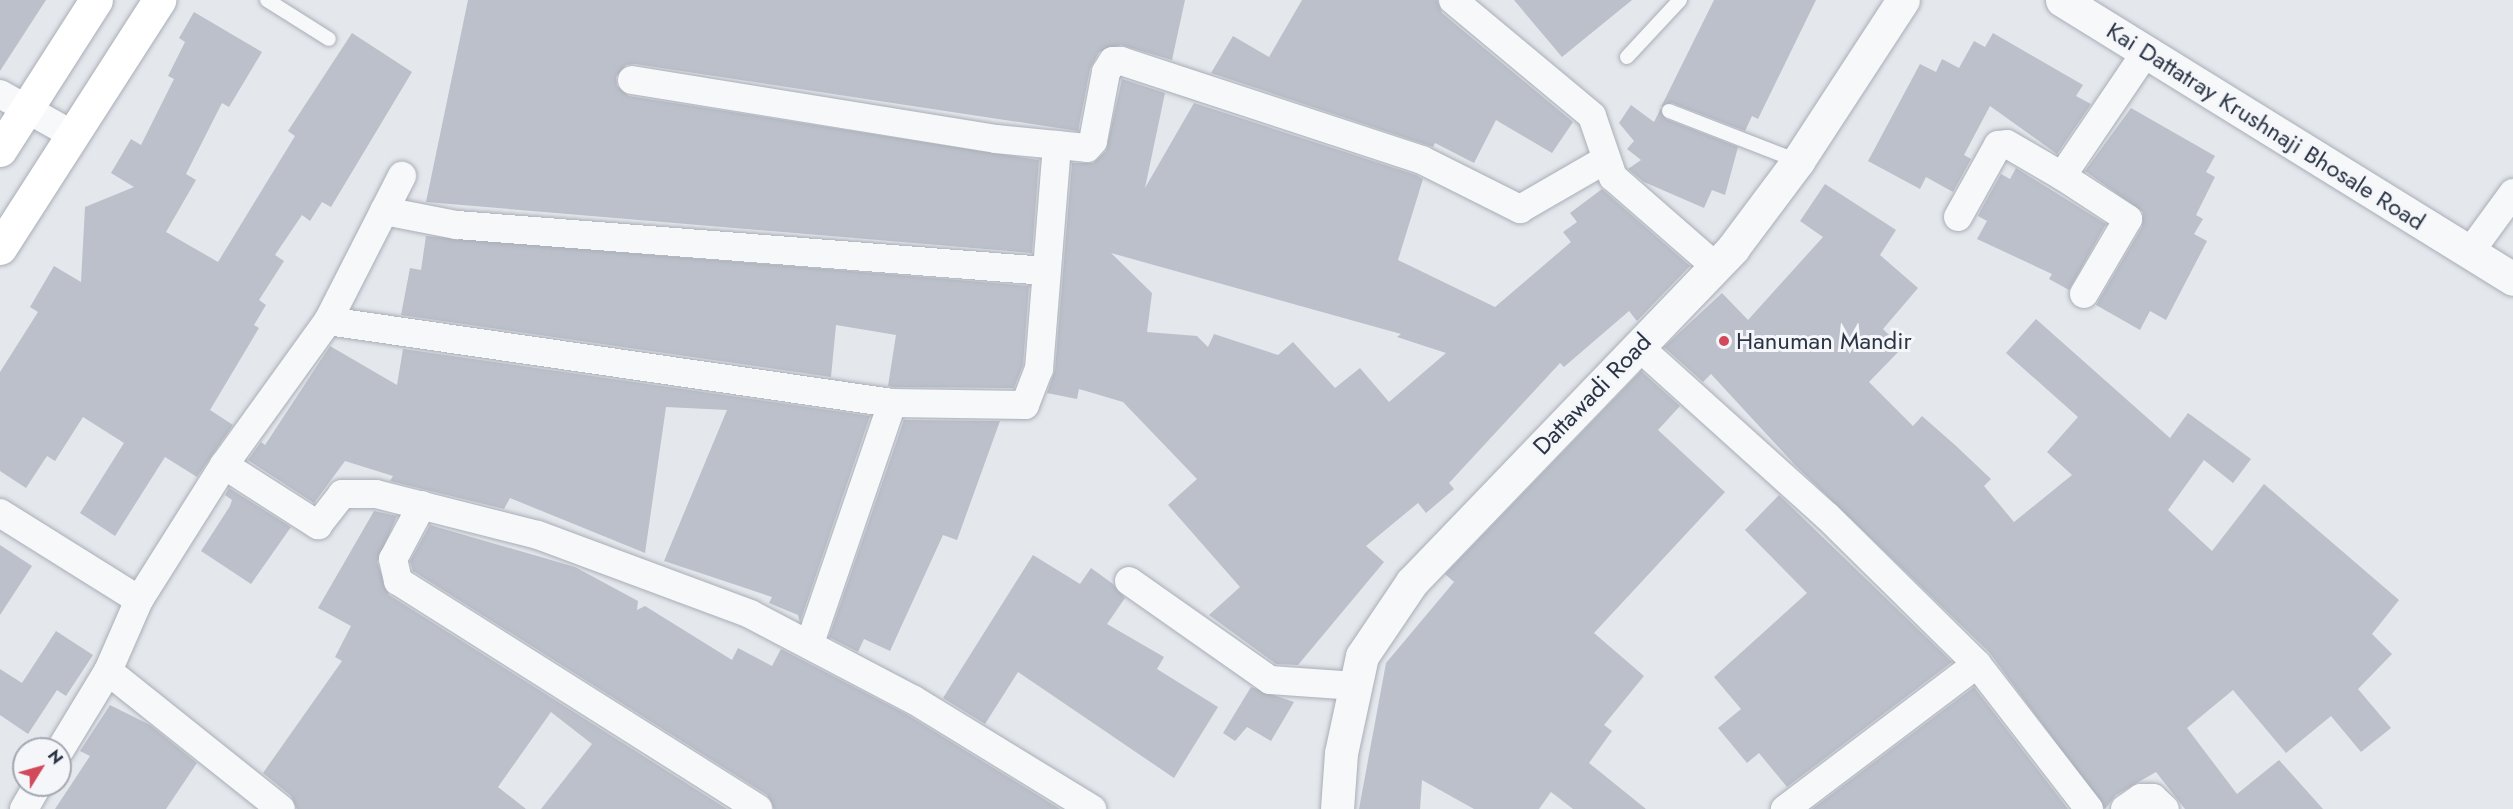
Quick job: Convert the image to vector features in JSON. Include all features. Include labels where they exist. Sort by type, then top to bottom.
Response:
[{"type":"main road","points":[[0,150],[14,100],[96,0]]},
{"type":"main road","points":[[0,248],[159,0]]},
{"type":"street","points":[[1453,0],[1592,116],[1605,160],[1624,189],[1715,266]]},
{"type":"street","name":"Dattawadi Road","points":[[1336,809],[1341,753],[1362,656],[1412,582],[1715,266],[1798,161],[1903,0]]},
{"type":"street","name":"Kai Dattatray Krushnaji Bhosale Road","points":[[2062,0],[2513,279]]},
{"type":"street","points":[[2062,176],[2146,52]]},
{"type":"street","points":[[632,80],[1057,146],[1091,146],[1106,72],[1113,61],[1121,61],[1422,160],[1520,209],[1605,160]]},
{"type":"street","points":[[14,100],[73,135]]},
{"type":"street","points":[[1958,217],[1998,145],[2007,144],[2062,176],[2128,219],[2084,294]]},
{"type":"street","points":[[328,321],[892,403],[1025,405],[1039,369],[1057,146]]},
{"type":"street","points":[[68,737],[108,671],[139,600],[224,465],[328,321],[402,176]]},
{"type":"street","points":[[2470,252],[2513,193]]},
{"type":"street","points":[[384,211],[457,225],[1046,271]]},
{"type":"street","points":[[1638,346],[1827,516],[1977,664],[2089,809]]},
{"type":"street","points":[[810,644],[892,403]]},
{"type":"street","points":[[224,465],[318,525],[342,494],[351,492],[422,505],[538,535],[750,614],[810,644],[1092,809]]},
{"type":"street","points":[[422,505],[393,559],[398,581],[758,809]]},
{"type":"street","points":[[0,513],[139,600]]},
{"type":"street","points":[[1129,581],[1270,680],[1356,686]]},
{"type":"street","points":[[1785,809],[1900,728],[1977,664]]},
{"type":"street","points":[[108,671],[281,809]]},
{"type":"street","points":[[2125,809],[2141,798],[2153,798],[2165,809]]},
{"type":"lane","points":[[267,0],[329,39]]},
{"type":"lane","points":[[1627,57],[1680,0]]},
{"type":"lane","points":[[1669,111],[1798,161]]},
{"type":"building","points":[[0,0],[46,0],[0,71]]},
{"type":"building","points":[[468,0],[1185,0],[1172,60],[1121,45],[1099,52],[1090,69],[1078,131],[635,64],[626,65],[616,77],[617,86],[629,96],[1039,160],[1032,253],[426,202]]},
{"type":"building","points":[[1302,0],[1437,0],[1442,13],[1573,122],[1552,153],[1496,120],[1474,163],[1435,143],[1433,147],[1211,73],[1233,36],[1269,57]]},
{"type":"building","points":[[1514,0],[1632,0],[1562,57]]},
{"type":"building","points":[[1714,0],[1816,0],[1758,119],[1752,116],[1745,131],[1672,103],[1661,107]]},
{"type":"building","points":[[194,12],[262,52],[229,107],[222,103],[186,174],[196,180],[166,232],[218,262],[295,136],[288,131],[352,33],[412,72],[331,207],[322,202],[310,221],[302,215],[275,255],[284,261],[259,300],[266,305],[254,325],[259,328],[210,410],[233,425],[197,477],[165,457],[115,536],[80,513],[124,443],[83,417],[55,461],[47,456],[26,488],[0,471],[0,372],[38,312],[30,307],[54,266],[81,282],[85,207],[134,187],[111,173],[131,139],[141,145],[174,79],[168,76],[185,42],[179,38]]},
{"type":"building","points":[[1993,33],[2083,85],[2076,96],[2091,104],[2057,154],[1990,106],[1964,155],[1971,159],[1953,192],[1926,177],[1920,189],[1868,161],[1920,64],[1936,72],[1942,59],[1959,68],[1974,41],[1985,47]]},
{"type":"building","points":[[1122,79],[1165,93],[1145,188],[1194,103],[1416,175],[1423,179],[1398,260],[1495,307],[1571,242],[1563,232],[1577,222],[1570,213],[1602,189],[1690,266],[1637,321],[1629,311],[1564,367],[1560,363],[1449,483],[1454,489],[1426,513],[1418,503],[1366,546],[1384,562],[1298,665],[1276,664],[1209,615],[1240,587],[1168,505],[1197,479],[1123,402],[1079,389],[1077,399],[1047,393],[1055,370],[1072,163],[1093,163],[1106,151]],"holes":[[[1111,253],[1401,334],[1397,337],[1446,353],[1389,402],[1360,368],[1335,388],[1293,342],[1278,355],[1214,334],[1208,347],[1197,336],[1147,332],[1152,293]]]},
{"type":"building","points":[[1631,105],[1654,122],[1661,108],[1666,119],[1738,147],[1725,195],[1712,190],[1704,208],[1644,182],[1628,169],[1641,160],[1627,149],[1634,141],[1619,123]]},
{"type":"building","points":[[2131,108],[2215,156],[2206,172],[2215,177],[2196,215],[2203,219],[2194,234],[2207,241],[2166,320],[2150,311],[2140,330],[2096,305],[2142,227],[2143,212],[2085,171]]},
{"type":"building","points":[[2016,168],[2106,224],[2069,290],[2049,279],[2052,274],[1977,239],[1987,221],[1978,216],[1982,208],[2001,174],[2010,179]]},
{"type":"building","points":[[1825,184],[1896,230],[1880,255],[1918,288],[1883,329],[1902,348],[1869,382],[1913,426],[1922,416],[1991,479],[1984,486],[2014,522],[2072,475],[2047,452],[2078,417],[2006,353],[2036,319],[2170,438],[2188,413],[2251,459],[2233,483],[2204,460],[2168,510],[2212,551],[2264,484],[2399,600],[2372,634],[2392,654],[2358,689],[2391,728],[2361,752],[2331,716],[2286,753],[2233,690],[2187,728],[2237,794],[2279,760],[2323,809],[2185,809],[2156,772],[2116,795],[2105,809],[1989,652],[1795,465],[1711,374],[1703,382],[1664,347],[1722,293],[1748,320],[1823,237],[1800,221]]},
{"type":"building","points":[[426,236],[1029,286],[1023,365],[1014,388],[893,387],[888,386],[896,335],[836,325],[831,377],[401,315],[410,268],[421,270]]},
{"type":"building","points":[[330,346],[397,385],[403,349],[870,416],[800,622],[798,615],[769,603],[772,597],[664,561],[727,410],[666,407],[645,553],[510,498],[504,509],[390,481],[393,476],[345,461],[314,503],[248,460],[261,442],[265,445]]},
{"type":"building","points":[[1641,371],[1680,406],[1658,430],[1725,492],[1594,633],[1644,676],[1604,725],[1612,731],[1589,763],[1646,809],[1573,809],[1551,792],[1539,809],[1474,809],[1422,780],[1420,809],[1359,809],[1386,663],[1454,582],[1445,574]]},
{"type":"building","points":[[904,420],[1000,421],[957,540],[943,535],[890,651],[864,639],[858,652],[829,637]]},
{"type":"building","points":[[229,488],[291,527],[251,584],[201,551],[230,506],[232,500],[225,495]]},
{"type":"building","points":[[1779,495],[1952,662],[1787,787],[1759,753],[1747,763],[1718,728],[1741,709],[1714,677],[1807,593],[1745,530]]},
{"type":"building","points":[[374,511],[397,516],[377,562],[389,595],[727,809],[541,809],[592,744],[551,712],[498,787],[526,809],[297,809],[291,796],[263,773],[342,661],[335,657],[351,626],[318,608]]},
{"type":"building","points":[[430,525],[575,567],[638,601],[637,610],[645,606],[732,660],[738,648],[772,666],[781,649],[906,714],[1060,809],[774,809],[767,795],[413,571],[410,561]]},
{"type":"building","points":[[0,545],[32,566],[0,615]]},
{"type":"building","points":[[1033,555],[1080,584],[1091,568],[1113,584],[1125,598],[1107,624],[1164,657],[1157,669],[1218,707],[1174,778],[1018,672],[985,724],[943,698]]},
{"type":"building","points":[[56,631],[93,655],[66,696],[57,690],[28,734],[0,715],[0,669],[22,683]]},
{"type":"building","points":[[1251,687],[1294,702],[1271,741],[1247,727],[1235,741],[1223,733]]},
{"type":"building","points":[[1974,687],[2068,809],[1812,809]]},
{"type":"building","points":[[110,705],[150,725],[197,763],[166,809],[55,809],[63,797],[72,797],[72,783],[90,756],[80,751]]},
{"type":"place","name":"Hanuman Mandir","points":[[1724,341]]}]
